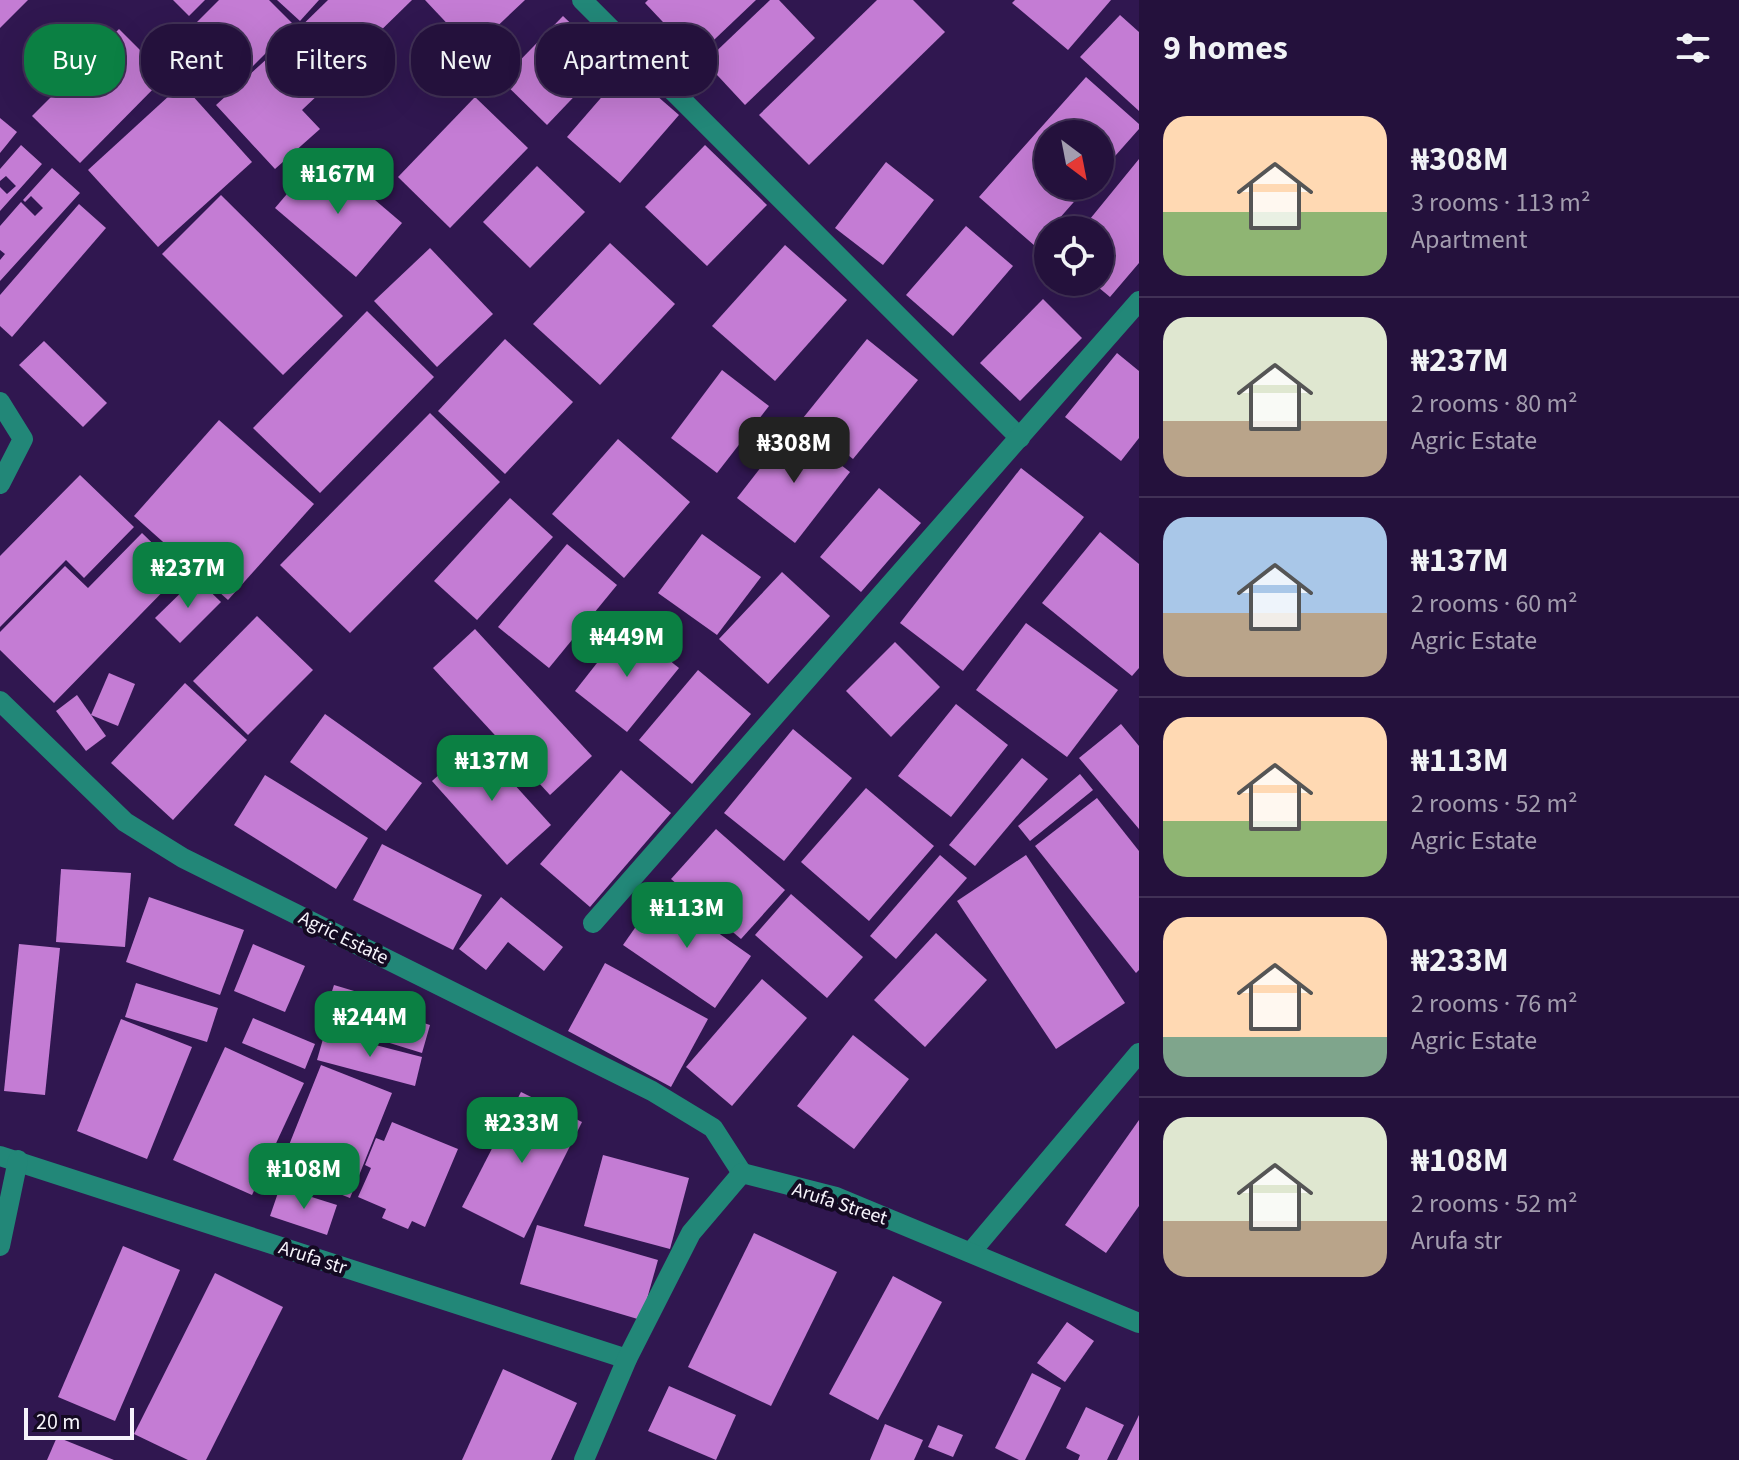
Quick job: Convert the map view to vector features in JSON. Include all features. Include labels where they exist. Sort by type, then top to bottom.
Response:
[{"type":"street","points":[[582,0],[1020,438]]},
{"type":"street","points":[[593,923],[1139,301]]},
{"type":"street","points":[[0,402],[23,439],[0,484]]},
{"type":"street","name":"Agric Estate","points":[[0,701],[125,822],[183,858],[652,1091],[713,1128],[742,1173]]},
{"type":"street","points":[[971,1252],[1139,1053]]},
{"type":"street","points":[[0,1246],[9,1158]]},
{"type":"street","name":"Arufa str","points":[[9,1158],[627,1359]]},
{"type":"street","points":[[584,1460],[627,1359],[691,1233],[742,1173]]},
{"type":"street","name":"Arufa Street","points":[[742,1173],[836,1197],[1139,1323]]},
{"type":"building","points":[[0,0],[28,0],[0,28]]},
{"type":"building","points":[[173,0],[205,0],[189,16]]},
{"type":"building","points":[[219,0],[269,0],[293,24],[267,24],[267,52],[251,68],[251,24],[195,24]]},
{"type":"building","points":[[277,0],[319,0],[300,21]]},
{"type":"building","points":[[328,0],[412,0],[387,24],[303,24]]},
{"type":"building","points":[[425,0],[525,0],[500,24],[448,24]]},
{"type":"building","points":[[648,0],[756,0],[717,37],[717,24],[665,24],[645,3]]},
{"type":"building","points":[[770,0],[779,0],[815,38],[745,105],[717,75],[717,51]]},
{"type":"building","points":[[877,0],[913,0],[945,32],[809,165],[759,115]]},
{"type":"building","points":[[1015,0],[1111,0],[1068,50],[1012,3]]},
{"type":"building","points":[[1120,15],[1139,32],[1139,111],[1080,57]]},
{"type":"building","points":[[563,16],[571,24],[555,24]]},
{"type":"building","points":[[125,35],[141,51],[141,96],[146,96],[80,163],[32,116],[52,96],[125,96]]},
{"type":"building","points":[[536,44],[536,96],[575,96],[547,125],[517,96],[520,96],[520,60]]},
{"type":"building","points":[[267,59],[267,96],[317,96],[302,110],[320,129],[275,169],[216,105],[226,96],[251,96],[251,73]]},
{"type":"building","points":[[1086,77],[1139,124],[1139,129],[1114,157],[1114,120],[1048,120]]},
{"type":"building","points":[[169,96],[193,96],[252,162],[158,247],[88,170]]},
{"type":"building","points":[[603,96],[657,96],[679,115],[620,183],[567,137]]},
{"type":"building","points":[[475,97],[528,148],[450,228],[398,177]]},
{"type":"building","points":[[0,118],[17,132],[0,153]]},
{"type":"building","points":[[1034,135],[1034,200],[1076,200],[1062,216],[1034,216],[1034,245],[979,197]]},
{"type":"building","points":[[21,145],[42,164],[0,211],[0,187],[7,194],[16,186],[6,176],[0,181],[0,169]]},
{"type":"building","points":[[705,145],[767,205],[707,266],[645,207]]},
{"type":"building","points":[[321,154],[402,223],[356,277],[275,208]]},
{"type":"building","points":[[1139,159],[1139,263],[1114,292],[1114,216],[1092,216],[1106,200],[1114,200],[1114,190]]},
{"type":"building","points":[[886,162],[934,200],[883,265],[835,228]]},
{"type":"building","points":[[537,166],[585,212],[530,268],[483,222]]},
{"type":"building","points":[[52,168],[80,193],[0,281],[0,260],[5,254],[0,250],[0,226],[21,202],[35,216],[43,208],[31,196],[25,202],[23,200]]},
{"type":"building","points":[[221,195],[343,316],[283,375],[162,254]]},
{"type":"building","points":[[79,204],[106,228],[12,337],[0,326],[0,295]]},
{"type":"building","points":[[966,226],[1013,266],[953,336],[906,295]]},
{"type":"building","points":[[610,243],[675,304],[600,385],[533,324]]},
{"type":"building","points":[[785,245],[847,300],[775,381],[712,326]]},
{"type":"building","points":[[430,248],[493,314],[437,367],[374,301]]},
{"type":"building","points":[[1043,299],[1082,338],[1020,401],[980,363]]},
{"type":"building","points":[[367,311],[434,377],[320,493],[253,428]]},
{"type":"building","points":[[505,339],[573,402],[505,474],[438,411]]},
{"type":"building","points":[[867,339],[918,380],[853,459],[803,418]]},
{"type":"building","points":[[44,341],[107,403],[83,427],[19,365]]},
{"type":"building","points":[[1117,353],[1139,371],[1139,438],[1121,461],[1065,417]]},
{"type":"building","points":[[722,370],[769,406],[717,473],[671,438]]},
{"type":"building","points":[[430,413],[500,482],[350,633],[280,565]]},
{"type":"building","points":[[219,420],[314,504],[228,600],[134,516]]},
{"type":"building","points":[[792,427],[850,472],[795,543],[737,498]]},
{"type":"building","points":[[618,439],[690,502],[624,578],[552,514]]},
{"type":"building","points":[[1021,468],[1084,517],[963,671],[900,623]]},
{"type":"building","points":[[80,475],[134,527],[84,578],[66,560],[0,627],[0,556]]},
{"type":"building","points":[[879,488],[921,523],[861,592],[820,557]]},
{"type":"building","points":[[510,498],[553,537],[477,620],[434,581]]},
{"type":"building","points":[[1100,532],[1139,564],[1139,668],[1132,676],[1042,603]]},
{"type":"building","points":[[142,533],[182,572],[54,703],[0,650],[0,632],[65,566],[88,588]]},
{"type":"building","points":[[702,534],[761,577],[717,635],[658,593]]},
{"type":"building","points":[[567,544],[617,585],[549,668],[498,627]]},
{"type":"building","points":[[782,572],[830,616],[768,684],[719,639]]},
{"type":"building","points":[[196,578],[221,602],[180,643],[155,618]]},
{"type":"building","points":[[257,616],[313,670],[248,735],[193,681]]},
{"type":"building","points":[[1026,623],[1118,690],[1067,757],[976,690]]},
{"type":"building","points":[[626,626],[679,668],[627,732],[575,691]]},
{"type":"building","points":[[475,629],[592,756],[550,795],[433,668]]},
{"type":"building","points":[[895,642],[940,687],[891,737],[846,691]]},
{"type":"building","points":[[698,670],[751,714],[692,784],[639,740]]},
{"type":"building","points":[[109,673],[135,684],[118,726],[91,715]]},
{"type":"building","points":[[185,683],[247,740],[173,820],[111,763]]},
{"type":"building","points":[[77,695],[106,736],[86,751],[56,711]]},
{"type":"building","points":[[956,704],[1008,745],[951,817],[898,776]]},
{"type":"building","points":[[325,714],[422,783],[386,831],[290,762]]},
{"type":"building","points":[[1121,724],[1139,746],[1139,829],[1079,758]]},
{"type":"building","points":[[793,729],[852,778],[784,861],[724,813]]},
{"type":"building","points":[[476,742],[551,825],[507,865],[432,781]]},
{"type":"building","points":[[1022,758],[1048,779],[975,866],[949,845]]},
{"type":"building","points":[[621,770],[671,813],[590,907],[540,864]]},
{"type":"building","points":[[1080,774],[1093,790],[1030,841],[1018,826]]},
{"type":"building","points":[[265,775],[368,838],[336,889],[234,825]]},
{"type":"building","points":[[866,788],[934,846],[869,921],[801,862]]},
{"type":"building","points":[[1097,798],[1139,851],[1139,970],[1136,973],[1035,846]]},
{"type":"building","points":[[716,829],[785,890],[741,939],[671,879]]},
{"type":"building","points":[[382,844],[482,895],[453,950],[353,900]]},
{"type":"building","points":[[940,855],[967,878],[896,959],[870,936]]},
{"type":"building","points":[[1026,855],[1125,1003],[1056,1049],[957,901]]},
{"type":"building","points":[[61,869],[131,873],[125,947],[56,942]]},
{"type":"building","points":[[660,892],[751,956],[715,1008],[623,945]]},
{"type":"building","points":[[791,894],[863,957],[827,998],[755,935]]},
{"type":"building","points":[[149,897],[244,930],[220,995],[126,962]]},
{"type":"building","points":[[501,897],[563,947],[544,971],[508,942],[486,970],[459,949]]},
{"type":"building","points":[[936,933],[987,980],[925,1047],[874,1000]]},
{"type":"building","points":[[19,944],[60,948],[45,1095],[4,1091]]},
{"type":"building","points":[[253,944],[305,966],[285,1012],[234,991]]},
{"type":"building","points":[[605,963],[708,1019],[671,1087],[568,1031]]},
{"type":"building","points":[[762,979],[807,1018],[732,1106],[686,1067]]},
{"type":"building","points":[[136,983],[218,1008],[207,1042],[125,1017]]},
{"type":"building","points":[[334,985],[401,1005],[398,1015],[430,1025],[422,1053],[322,1022]]},
{"type":"building","points":[[253,1018],[315,1044],[305,1069],[242,1043]]},
{"type":"building","points":[[121,1019],[192,1047],[147,1159],[77,1131]]},
{"type":"building","points":[[325,1032],[422,1057],[415,1086],[317,1060]]},
{"type":"building","points":[[853,1035],[909,1079],[854,1149],[797,1106]]},
{"type":"building","points":[[225,1047],[304,1083],[252,1195],[173,1160]]},
{"type":"building","points":[[321,1065],[392,1093],[350,1198],[279,1170]]},
{"type":"building","points":[[521,1092],[582,1122],[524,1238],[462,1207]]},
{"type":"building","points":[[1139,1120],[1139,1206],[1106,1253],[1065,1225]]},
{"type":"building","points":[[392,1122],[458,1149],[425,1227],[412,1221],[408,1229],[382,1218],[386,1209],[358,1197],[371,1168],[365,1165],[376,1138],[384,1141]]},
{"type":"building","points":[[603,1155],[689,1178],[670,1249],[584,1226]]},
{"type":"building","points":[[280,1187],[337,1205],[327,1235],[270,1216]]},
{"type":"building","points":[[537,1225],[658,1260],[641,1320],[520,1284]]},
{"type":"building","points":[[754,1233],[837,1272],[771,1406],[688,1367]]},
{"type":"building","points":[[123,1246],[180,1270],[115,1421],[58,1397]]},
{"type":"building","points":[[215,1273],[283,1307],[206,1460],[188,1460],[134,1434]]},
{"type":"building","points":[[893,1276],[942,1302],[878,1420],[829,1394]]},
{"type":"building","points":[[1067,1322],[1094,1341],[1065,1382],[1037,1363]]},
{"type":"building","points":[[503,1369],[577,1403],[551,1460],[462,1460]]},
{"type":"building","points":[[1032,1373],[1061,1388],[1025,1460],[1019,1460],[995,1448]]},
{"type":"building","points":[[669,1386],[736,1415],[716,1460],[648,1431]]},
{"type":"building","points":[[1086,1407],[1124,1425],[1107,1460],[1078,1460],[1080,1455],[1066,1448]]},
{"type":"building","points":[[1139,1415],[1139,1460],[1117,1460]]},
{"type":"building","points":[[885,1424],[923,1440],[914,1460],[870,1460]]},
{"type":"building","points":[[938,1425],[963,1435],[953,1457],[928,1447]]},
{"type":"building","points":[[57,1437],[114,1460],[47,1460]]}]
